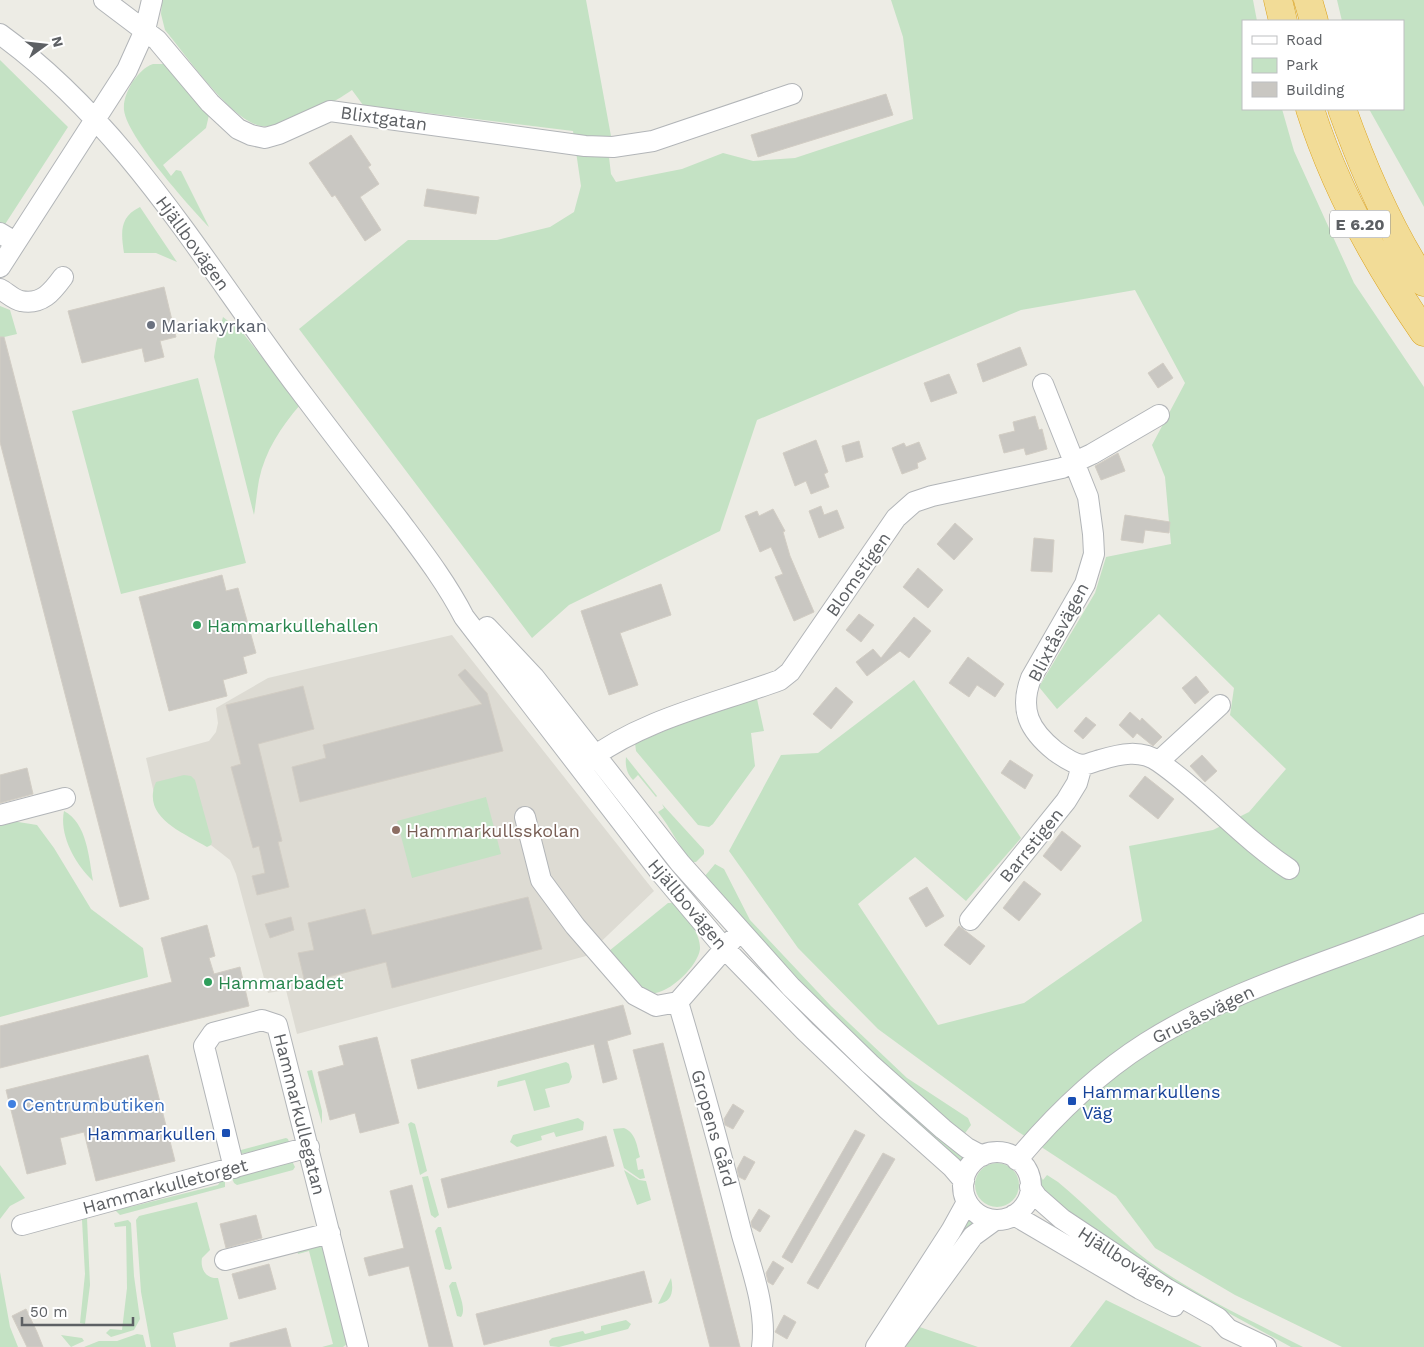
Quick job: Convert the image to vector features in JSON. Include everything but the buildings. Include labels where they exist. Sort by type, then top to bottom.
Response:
[{"type":"highway","points":[[1278,0],[1283,20]]},
{"type":"highway","points":[[1308,0],[1314,20]]},
{"type":"highway","name":"E 6.20","points":[[1310,110],[1329,159],[1360,225],[1388,279],[1424,332]]},
{"type":"highway","name":"E 6.20","points":[[1342,110],[1354,144],[1377,193],[1412,263],[1424,282]]},
{"type":"street","name":"Blixtgatan","points":[[104,0],[145,30],[172,57],[210,104],[238,129],[250,135],[265,138],[280,134],[316,115],[330,111],[339,111],[585,146],[612,147],[653,141],[792,94]]},
{"type":"street","points":[[0,267],[7,237],[95,120],[127,70],[145,30],[152,0]]},
{"type":"street","name":"Hjällbovägen","points":[[0,34],[50,75],[95,120],[154,189],[297,388],[452,593],[464,617],[578,768],[660,872],[724,948],[805,1031],[887,1109],[952,1167],[964,1181]]},
{"type":"street","points":[[0,289],[20,302],[36,301],[49,296],[63,277]]},
{"type":"street","name":"Blixtåsvägen","points":[[1043,384],[1084,485],[1090,509],[1093,534],[1091,568],[1085,584],[1031,678],[1025,699],[1028,716],[1044,742],[1059,754],[1082,765]]},
{"type":"street","name":"Blomstigen","points":[[578,768],[596,754],[645,727],[780,680],[790,672],[896,518],[914,502],[932,496],[1062,468],[1075,463],[1159,415]]},
{"type":"street","name":"Hjällbovägen","points":[[452,593],[472,611],[534,677],[680,863],[790,986],[870,1064],[943,1129],[967,1148],[982,1156]]},
{"type":"street","points":[[1159,761],[1220,706]]},
{"type":"street","points":[[1082,765],[1135,753],[1159,761],[1269,856],[1289,869]]},
{"type":"street","name":"Barrstigen","points":[[970,920],[1066,801],[1077,783],[1082,765]]},
{"type":"street","points":[[0,815],[65,798]]},
{"type":"street","points":[[525,817],[541,880],[576,926],[635,995],[656,1006],[678,1002],[740,932]]},
{"type":"street","name":"Grusåsvägen","points":[[1017,1160],[1072,1101],[1117,1063],[1146,1043],[1245,992],[1424,924]]},
{"type":"street","name":"Gropens Gård","points":[[678,1002],[754,1279],[762,1316],[762,1347]]},
{"type":"street","name":"Hammarkullegatan","points":[[234,1168],[204,1046],[213,1033],[262,1020],[277,1025],[358,1347]]},
{"type":"street","name":"Hammarkulletorget","points":[[22,1225],[309,1147]]},
{"type":"street","points":[[892,1347],[974,1236],[1005,1218],[1025,1205],[1030,1187],[1027,1172],[1017,1160],[1002,1153],[982,1156],[971,1165],[964,1181],[967,1202],[977,1214],[1005,1218]]},
{"type":"street","name":"Hjällbovägen","points":[[1030,1187],[1062,1219],[1167,1289],[1218,1318],[1228,1328],[1266,1347]]},
{"type":"street","points":[[876,1347],[951,1231],[967,1202]]},
{"type":"street","name":"Hjällbovägen","points":[[1005,1218],[1037,1226],[1140,1289],[1218,1328],[1228,1328]]},
{"type":"street","points":[[225,1260],[330,1232]]},
{"type":"shaded area","name":"Hammarkullsskolan","points":[[452,635],[654,891],[586,956],[297,1034],[286,990],[268,993],[236,874],[230,860],[156,802],[146,758],[209,741],[216,732],[218,723],[216,708],[268,678]]},
{"type":"green space","points":[[162,0],[586,0],[613,147],[614,156],[609,157],[611,174],[616,182],[682,169],[723,153],[753,161],[795,158],[913,119],[903,37],[891,0],[1253,0],[1257,20],[1242,20],[1242,110],[1282,110],[1294,151],[1354,283],[1424,387],[1424,1347],[1342,1347],[1235,1295],[1155,1248],[1116,1196],[1017,1131],[878,1029],[798,948],[729,851],[781,755],[818,753],[914,680],[1021,838],[966,901],[915,857],[858,904],[938,1025],[1024,1003],[1142,921],[1129,846],[1213,830],[1249,812],[1286,769],[1230,715],[1234,688],[1159,614],[1057,709],[1039,687],[1095,593],[1106,557],[1171,544],[1165,477],[1152,445],[1185,383],[1135,290],[1021,310],[757,420],[720,531],[569,605],[532,638],[299,329],[408,240],[497,240],[550,227],[574,212],[581,186],[573,131],[363,105],[352,90],[320,109],[292,121],[278,125],[257,125],[245,119],[220,97],[165,30],[161,14]]},
{"type":"green space","points":[[1337,0],[1424,0],[1424,207],[1370,110],[1404,110],[1404,20],[1342,20]]},
{"type":"green space","points":[[0,60],[68,127],[0,232]]},
{"type":"green space","points":[[153,64],[164,64],[209,115],[206,128],[163,165],[171,176],[176,170],[181,171],[209,227],[160,171],[136,137],[128,122],[124,106],[128,91],[140,73]]},
{"type":"green space","points":[[140,207],[177,262],[156,253],[124,253],[123,226],[128,216]]},
{"type":"green space","points":[[0,306],[10,310],[17,334],[0,338]]},
{"type":"green space","points":[[223,317],[242,332],[300,405],[280,431],[265,459],[259,480],[254,515],[214,357]]},
{"type":"green space","points":[[198,378],[246,563],[121,594],[72,411]]},
{"type":"green space","points":[[757,699],[764,731],[751,733],[755,766],[713,824],[709,827],[698,825],[636,751],[635,743],[698,717]]},
{"type":"green space","points":[[626,757],[656,797],[638,775],[633,780],[631,778],[627,770]]},
{"type":"green space","points":[[184,775],[191,776],[195,780],[212,842],[207,847],[166,822],[154,805],[153,794],[156,782]]},
{"type":"green space","points":[[486,797],[501,854],[412,878],[397,821]]},
{"type":"green space","points":[[662,804],[704,850],[704,854],[696,862],[692,862],[687,856],[658,812],[664,808]]},
{"type":"green space","points":[[64,811],[78,824],[82,832],[86,842],[93,881],[80,866],[70,849],[64,830]]},
{"type":"green space","points":[[12,821],[37,825],[54,848],[91,909],[143,948],[148,977],[0,1017],[0,824]]},
{"type":"green space","points":[[715,864],[724,869],[750,920],[831,1006],[907,1078],[968,1118],[971,1125],[963,1136],[810,995],[704,877]]},
{"type":"green space","points":[[668,903],[674,903],[691,924],[698,937],[700,949],[693,965],[678,981],[660,992],[644,992],[609,951]]},
{"type":"green space","points":[[776,989],[968,1159],[963,1165],[917,1131]]},
{"type":"green space","points":[[566,1062],[569,1064],[572,1077],[569,1083],[545,1089],[550,1107],[534,1111],[525,1080],[497,1087],[498,1081]]},
{"type":"green space","points":[[312,1070],[322,1111],[322,1124],[307,1071]]},
{"type":"green space","points":[[578,1118],[584,1122],[583,1130],[556,1137],[554,1132],[541,1136],[542,1140],[517,1147],[510,1142],[513,1135]]},
{"type":"green space","points":[[411,1122],[415,1124],[427,1171],[420,1175],[408,1124]]},
{"type":"green space","points":[[624,1128],[631,1133],[635,1140],[640,1157],[636,1159],[638,1170],[643,1169],[645,1178],[640,1179],[624,1168],[613,1129]]},
{"type":"green space","points":[[286,1138],[290,1145],[240,1154],[241,1150]]},
{"type":"green space","points":[[292,1161],[295,1167],[293,1170],[237,1185],[231,1176]]},
{"type":"green space","points":[[997,1163],[1009,1167],[1015,1173],[1019,1185],[1015,1197],[1009,1203],[997,1207],[985,1203],[979,1197],[975,1185],[979,1173],[985,1167]]},
{"type":"green space","points":[[0,1165],[25,1198],[10,1206],[0,1219]]},
{"type":"green space","points":[[624,1170],[639,1180],[646,1181],[651,1200],[637,1205]]},
{"type":"green space","points":[[1037,1171],[1043,1180],[1047,1175],[1058,1182],[1124,1241],[1165,1273],[1223,1306],[1303,1347],[1291,1347],[1168,1280],[1054,1203],[1038,1183]]},
{"type":"green space","points":[[428,1176],[439,1215],[435,1218],[431,1215],[422,1177]]},
{"type":"green space","points":[[222,1179],[225,1179],[225,1187],[120,1215],[116,1211],[116,1208],[124,1205],[130,1207],[218,1185]]},
{"type":"green space","points":[[197,1202],[210,1250],[202,1258],[202,1266],[207,1275],[218,1278],[228,1319],[173,1333],[176,1347],[151,1347],[141,1292],[136,1220],[139,1216]]},
{"type":"green space","points":[[969,1215],[976,1221],[905,1322],[978,1347],[865,1347],[887,1316]]},
{"type":"green space","points":[[87,1218],[90,1285],[85,1324],[80,1323],[85,1274],[82,1220]]},
{"type":"green space","points":[[128,1220],[131,1223],[134,1276],[140,1319],[134,1330],[111,1337],[106,1333],[110,1329],[122,1330],[127,1288],[126,1226],[115,1227],[114,1223]]},
{"type":"green space","points":[[438,1227],[441,1227],[452,1268],[450,1270],[445,1269],[435,1231]]},
{"type":"green space","points":[[318,1242],[323,1246],[348,1343],[343,1347],[322,1347],[333,1344],[309,1251],[298,1254],[297,1251]]},
{"type":"green space","points":[[0,1272],[10,1327],[18,1347],[0,1347]]},
{"type":"green space","points":[[671,1278],[671,1295],[666,1301],[658,1304]]},
{"type":"green space","points":[[452,1282],[456,1282],[462,1300],[463,1314],[461,1317],[457,1316],[449,1286]]},
{"type":"green space","points":[[1106,1300],[1202,1347],[1070,1347]]},
{"type":"green space","points":[[626,1320],[631,1324],[628,1329],[559,1347],[550,1346],[549,1341],[552,1338],[583,1331],[585,1334],[601,1330],[601,1326]]},
{"type":"green space","points":[[137,1334],[143,1335],[146,1347],[84,1347],[99,1341],[117,1341]]},
{"type":"green space","points":[[61,1335],[82,1338],[84,1341],[71,1347]]},
{"type":"place","name":"Mariakyrkan","points":[[151,325]]},
{"type":"place","name":"Hammarkullehallen","points":[[197,625]]},
{"type":"place","name":"Hammarkullsskolan","points":[[396,830]]},
{"type":"place","name":"Hammarbadet","points":[[208,982]]},
{"type":"place","name":"Hammarkullens Väg","points":[[1072,1101]]},
{"type":"place","name":"Centrumbutiken","points":[[12,1104]]},
{"type":"place","name":"Hammarkullen","points":[[226,1133]]}]
